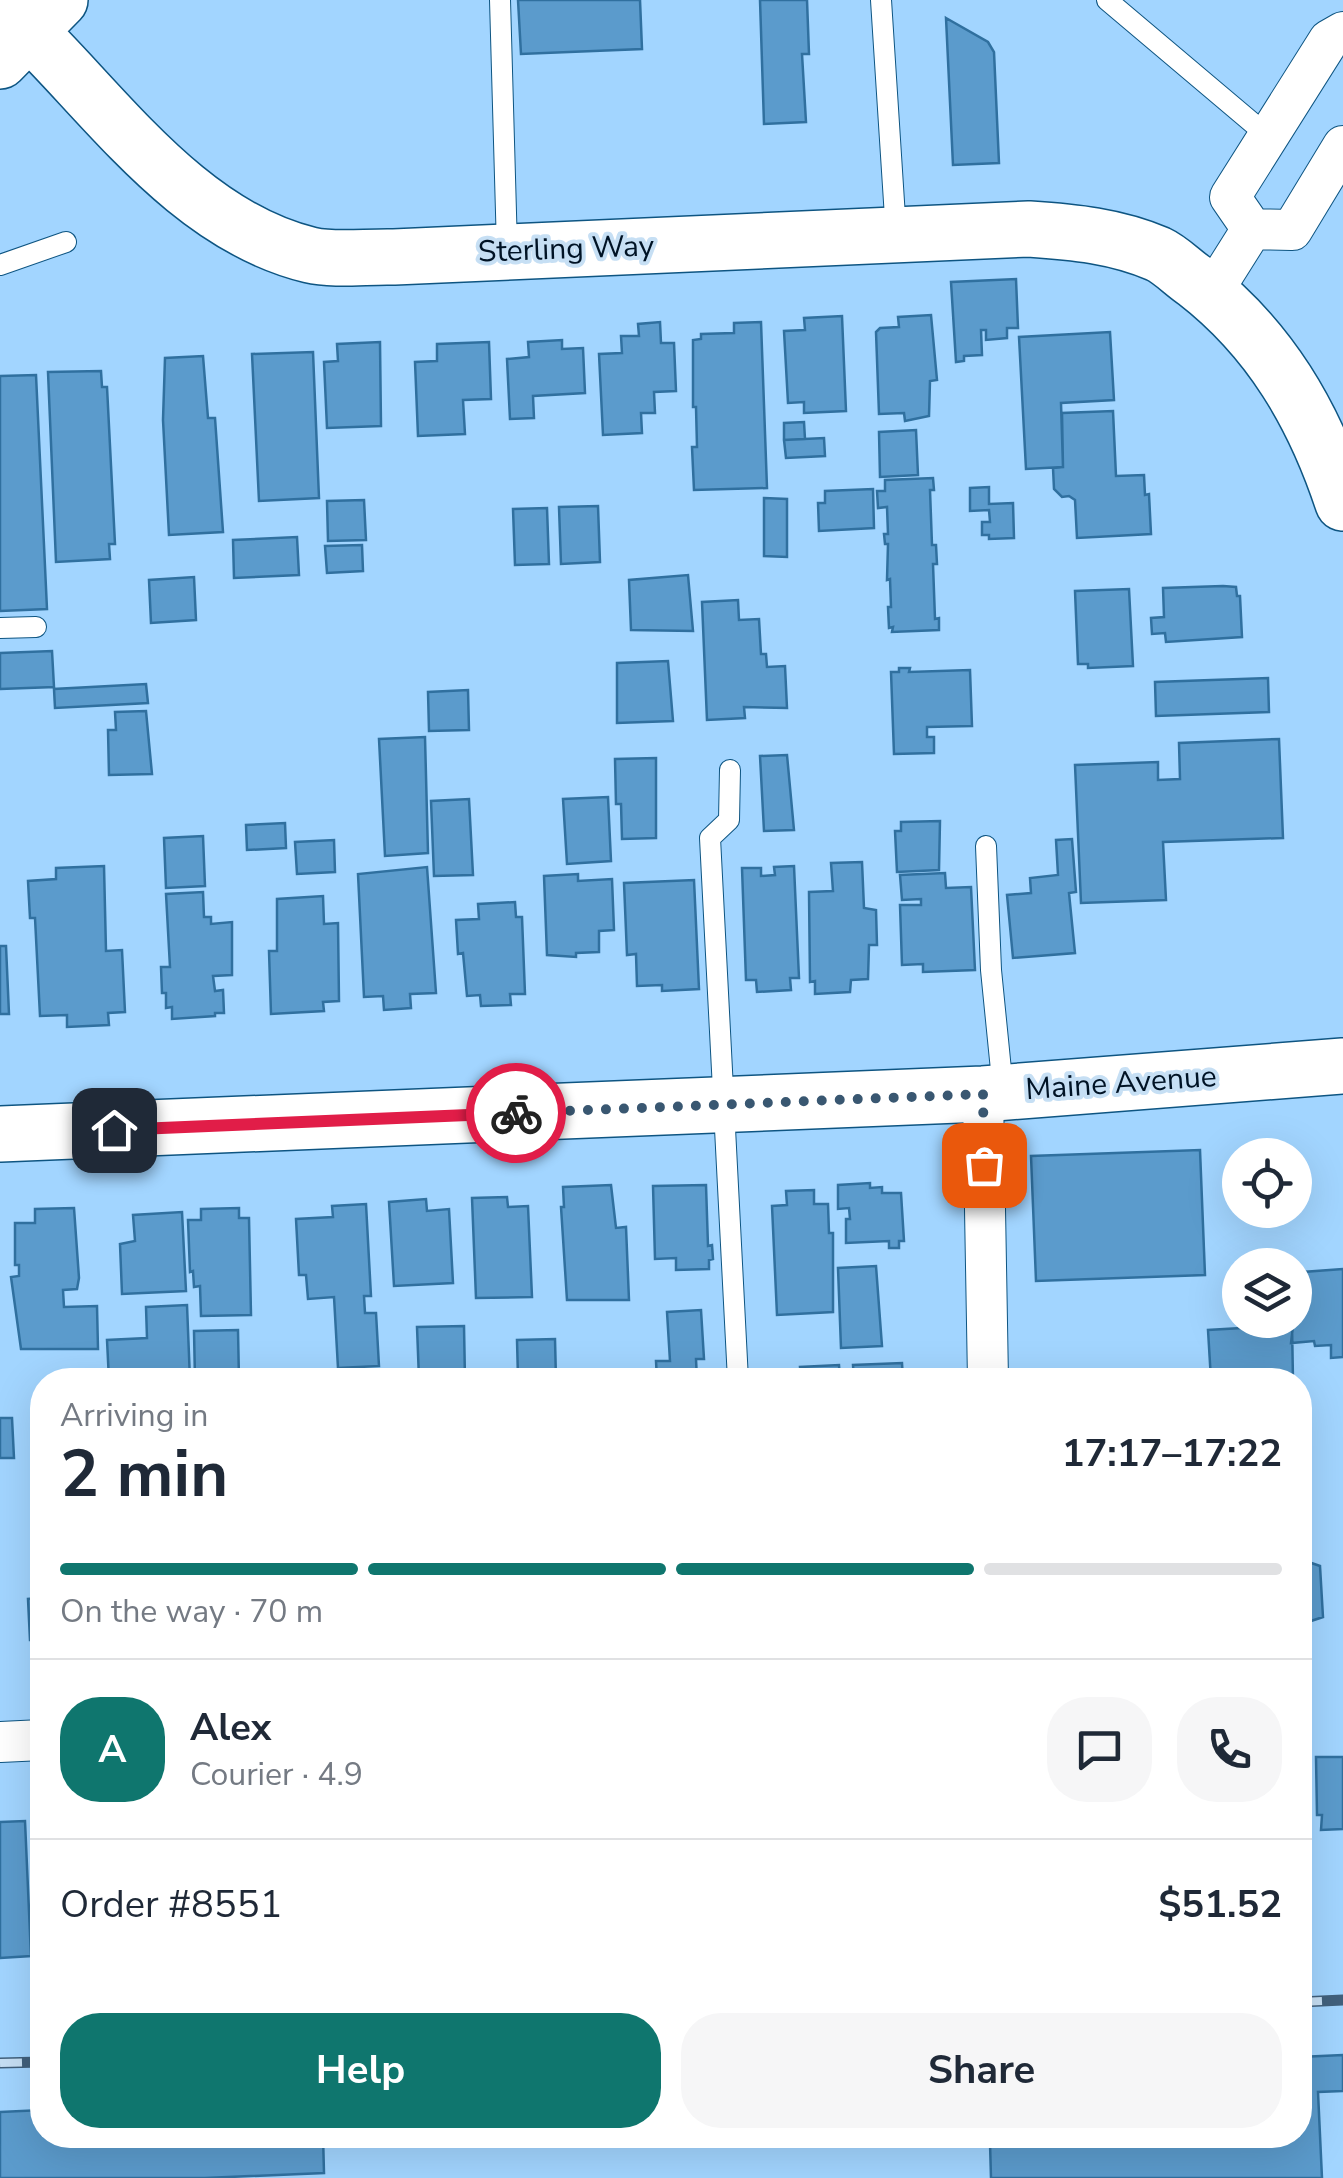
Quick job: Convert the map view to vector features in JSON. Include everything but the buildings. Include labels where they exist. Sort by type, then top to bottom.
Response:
[{"type":"street","name":"Sterling Way","points":[[23,24],[116,124],[177,182],[252,234],[312,256],[394,257],[1029,229],[1094,234],[1161,255],[1211,294],[1291,383],[1327,454],[1343,503]]},
{"type":"street","points":[[1252,229],[1230,196],[1329,40],[1343,32]]},
{"type":"street","points":[[1252,229],[1292,230],[1331,180],[1343,146]]},
{"type":"street","points":[[1211,294],[1252,229]]},
{"type":"street","name":"Maine Avenue","points":[[0,1134],[993,1093],[1343,1066]]},
{"type":"street","points":[[988,1368],[993,1093]]},
{"type":"street","points":[[0,1742],[30,1741]]},
{"type":"lane","points":[[500,0],[508,252]]},
{"type":"lane","points":[[882,0],[896,235]]},
{"type":"lane","points":[[1107,0],[1268,136]]},
{"type":"lane","points":[[0,264],[66,242]]},
{"type":"lane","points":[[0,628],[36,627]]},
{"type":"lane","points":[[730,770],[730,820],[710,838],[737,1368]]},
{"type":"lane","points":[[986,846],[993,1093]]},
{"type":"railway","points":[[1312,2001],[1343,2000]]},
{"type":"railway","points":[[0,2063],[30,2062]]},
{"type":"way so far","points":[[516,1113],[983,1094],[984,1165]]},
{"type":"route","points":[[114,1130],[516,1113]]}]
